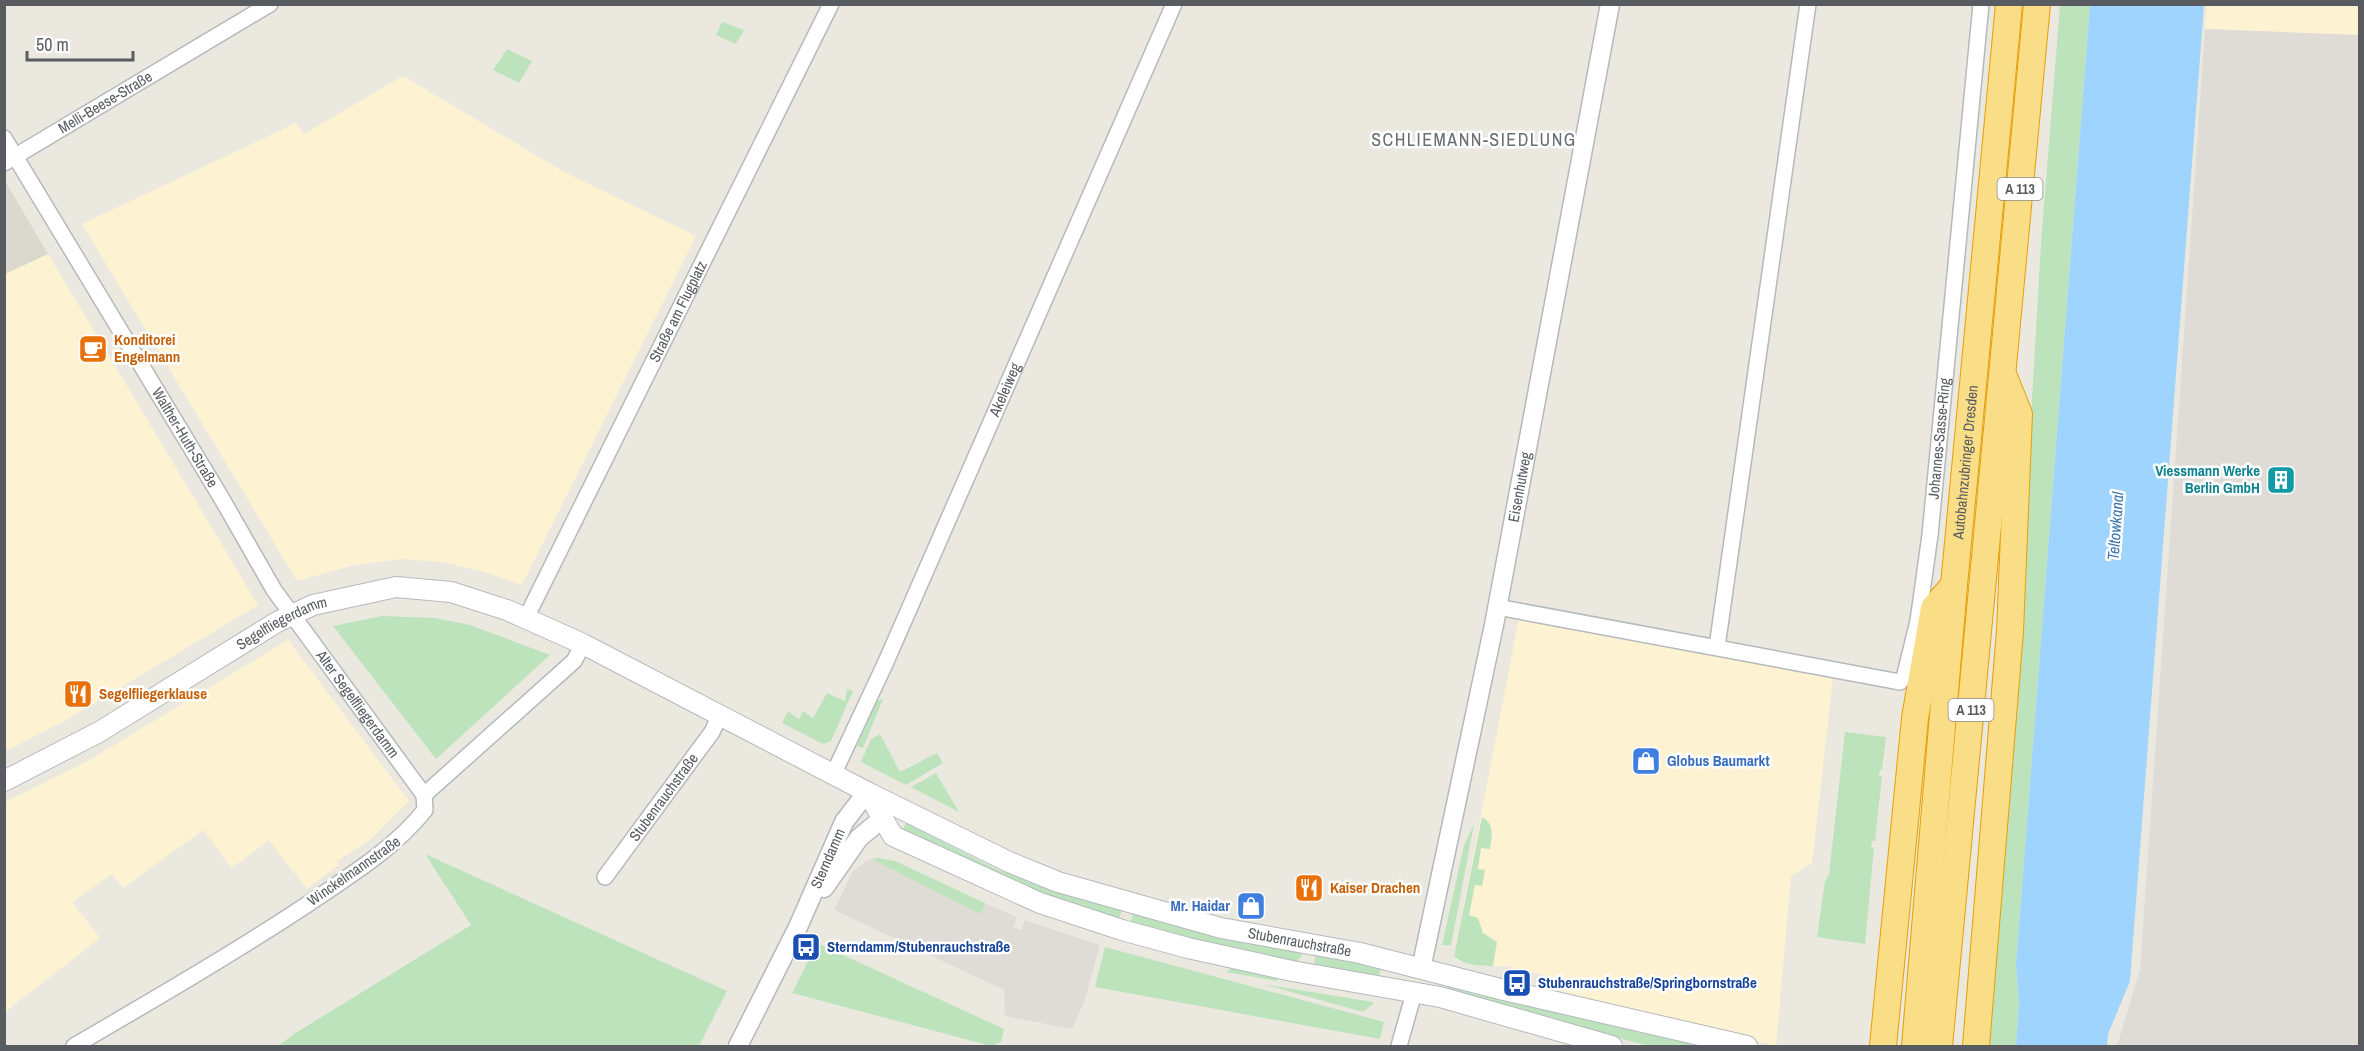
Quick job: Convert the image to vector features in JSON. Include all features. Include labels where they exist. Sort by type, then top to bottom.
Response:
[{"type":"highway","name":"Autobahnzubringer Dresden","points":[[1954,585],[2009,4]]},
{"type":"highway","name":"A 113","points":[[1939,1047],[2037,4]]},
{"type":"highway","points":[[1976,1047],[2010,631],[2018,448],[2019,414],[2002,373]]},
{"type":"highway","name":"A 113","points":[[1915,1047],[1954,585]]},
{"type":"highway","points":[[1883,1047],[1915,718],[1934,608],[1954,585]]},
{"type":"main road","name":"Segelfliegerdamm","points":[[4,781],[105,728],[291,615],[323,602],[396,587],[428,588],[474,597],[583,644]]},
{"type":"main road","name":"Stubenrauchstraße","points":[[583,644],[833,775],[1009,862],[1058,882],[1221,927],[1360,953],[1747,1047]]},
{"type":"main road","name":"Stubenrauchstraße","points":[[867,792],[893,836],[1029,900],[1104,925],[1188,948],[1292,971],[1440,997],[1612,1047]]},
{"type":"main road","points":[[1414,993],[1421,969]]},
{"type":"street","name":"Melli-Beese-Straße","points":[[10,160],[270,4]]},
{"type":"street","name":"Straße am Flugplatz","points":[[526,618],[831,4]]},
{"type":"street","name":"Akeleiweg","points":[[833,775],[882,672],[1174,4]]},
{"type":"street","name":"Eisenhutweg","points":[[1421,969],[1497,607],[1610,4]]},
{"type":"street","points":[[1717,647],[1808,4]]},
{"type":"street","name":"Johannes-Sasse-Ring","points":[[1497,607],[1900,682],[1905,678],[1918,621],[1929,535],[1981,4]]},
{"type":"street","name":"Walther-Huth-Straße","points":[[4,138],[10,160],[291,615]]},
{"type":"street","name":"Alter Segelfliegerdamm","points":[[291,615],[424,795]]},
{"type":"street","points":[[424,795],[574,661],[583,644]]},
{"type":"street","name":"Stubenrauchstraße","points":[[605,877],[712,732],[720,716]]},
{"type":"street","name":"Sterndamm","points":[[738,1047],[798,927],[844,822],[867,792]]},
{"type":"street","name":"Winckelmannstraße","points":[[74,1047],[272,928],[357,870],[410,829],[425,810],[424,795]]},
{"type":"street","name":"Sterndamm","points":[[798,927],[854,845],[882,818]]},
{"type":"street","points":[[1399,1047],[1414,993]]},
{"type":"shaded area","points":[[2207,5],[2359,5],[2359,35],[2205,29]]},
{"type":"shaded area","points":[[2205,29],[2359,35],[2359,1046],[2117,1046],[2140,970]]},
{"type":"shaded area","points":[[403,76],[566,173],[696,236],[522,585],[484,572],[443,562],[400,559],[351,566],[297,581],[82,224],[296,123],[304,134]]},
{"type":"shaded area","points":[[5,181],[48,254],[4,274]]},
{"type":"shaded area","points":[[48,254],[258,605],[68,719],[8,750],[4,744],[4,274]]},
{"type":"shaded area","points":[[1519,618],[1833,677],[1812,863],[1791,876],[1776,1046],[1561,994],[1565,980],[1507,966],[1482,966],[1457,960],[1454,956]]},
{"type":"shaded area","points":[[288,640],[409,801],[370,840],[337,861],[339,865],[307,889],[269,840],[232,868],[203,830],[123,888],[112,874],[72,902],[100,938],[5,1012],[5,802],[88,761]]},
{"type":"shaded area","points":[[878,858],[1017,917],[1013,927],[1021,930],[1025,920],[1100,945],[1085,1000],[1072,1029],[1005,1016],[1004,990],[834,910],[853,871],[868,860]]},
{"type":"green space","points":[[2060,5],[2090,5],[2016,965],[2019,1003],[2016,1046],[1989,1046],[1992,1019],[1986,1005],[2018,642],[2041,243]]},
{"type":"green space","points":[[722,22],[744,30],[736,44],[716,35]]},
{"type":"green space","points":[[507,49],[532,61],[519,83],[493,70]]},
{"type":"green space","points":[[382,616],[435,618],[470,625],[550,655],[436,759],[333,626]]},
{"type":"green space","points":[[847,689],[853,691],[831,741],[823,744],[782,723],[788,711],[799,719],[803,711],[813,718],[827,693],[845,701]]},
{"type":"green space","points":[[883,699],[863,748],[857,746],[877,701]]},
{"type":"green space","points":[[1845,732],[1886,737],[1882,770],[1879,776],[1882,776],[1875,841],[1872,841],[1871,847],[1874,848],[1865,944],[1817,937],[1825,881],[1829,874]]},
{"type":"green space","points":[[880,734],[900,772],[937,753],[943,763],[906,785],[861,762],[871,739]]},
{"type":"green space","points":[[936,773],[959,812],[911,787]]},
{"type":"green space","points":[[1482,817],[1489,823],[1492,831],[1490,849],[1481,848],[1478,869],[1485,870],[1482,886],[1475,885],[1469,915],[1478,918],[1483,933],[1497,942],[1493,966],[1467,963],[1454,956]]},
{"type":"green space","points":[[906,823],[1000,871],[1122,910],[1118,922],[1076,908],[901,833]]},
{"type":"green space","points":[[1474,824],[1451,945],[1442,945],[1464,845]]},
{"type":"green space","points":[[425,854],[727,991],[699,1046],[278,1046],[471,925]]},
{"type":"green space","points":[[872,859],[895,861],[985,903],[981,914]]},
{"type":"green space","points":[[1133,913],[1300,951],[1302,956],[1296,962],[1273,958],[1130,925]]},
{"type":"green space","points":[[817,943],[1004,1029],[1001,1042],[991,1046],[792,993]]},
{"type":"green space","points":[[1105,947],[1384,1022],[1380,1039],[1095,987]]},
{"type":"green space","points":[[1316,952],[1382,965],[1379,976],[1314,965]]},
{"type":"green space","points":[[1236,965],[1277,978],[1277,981],[1226,972]]},
{"type":"green space","points":[[1263,984],[1373,1002],[1373,1004],[1363,1012]]},
{"type":"green space","points":[[1448,987],[1715,1046],[1649,1046],[1447,993]]},
{"type":"water","name":"Teltowkanal","points":[[2090,5],[2204,5],[2130,981],[2108,1034],[2107,1046],[2016,1046],[2019,1003],[2016,965]]},
{"type":"place","name":"Konditorei Engelmann","points":[[93,349]]},
{"type":"place","name":"Viessmann Werke Berlin GmbH","points":[[2281,480]]},
{"type":"place","name":"Segelfliegerklause","points":[[78,694]]},
{"type":"place","name":"Globus Baumarkt","points":[[1646,761]]},
{"type":"place","name":"Kaiser Drachen","points":[[1309,888]]},
{"type":"place","name":"Mr. Haidar","points":[[1251,906]]},
{"type":"place","name":"Sterndamm/Stubenrauchstraße","points":[[806,947]]},
{"type":"place","name":"Stubenrauchstraße/Springbornstraße","points":[[1517,983]]},
{"type":"district","name":"SCHLIEMANN-SIEDLUNG","points":[[1474,140]]}]
